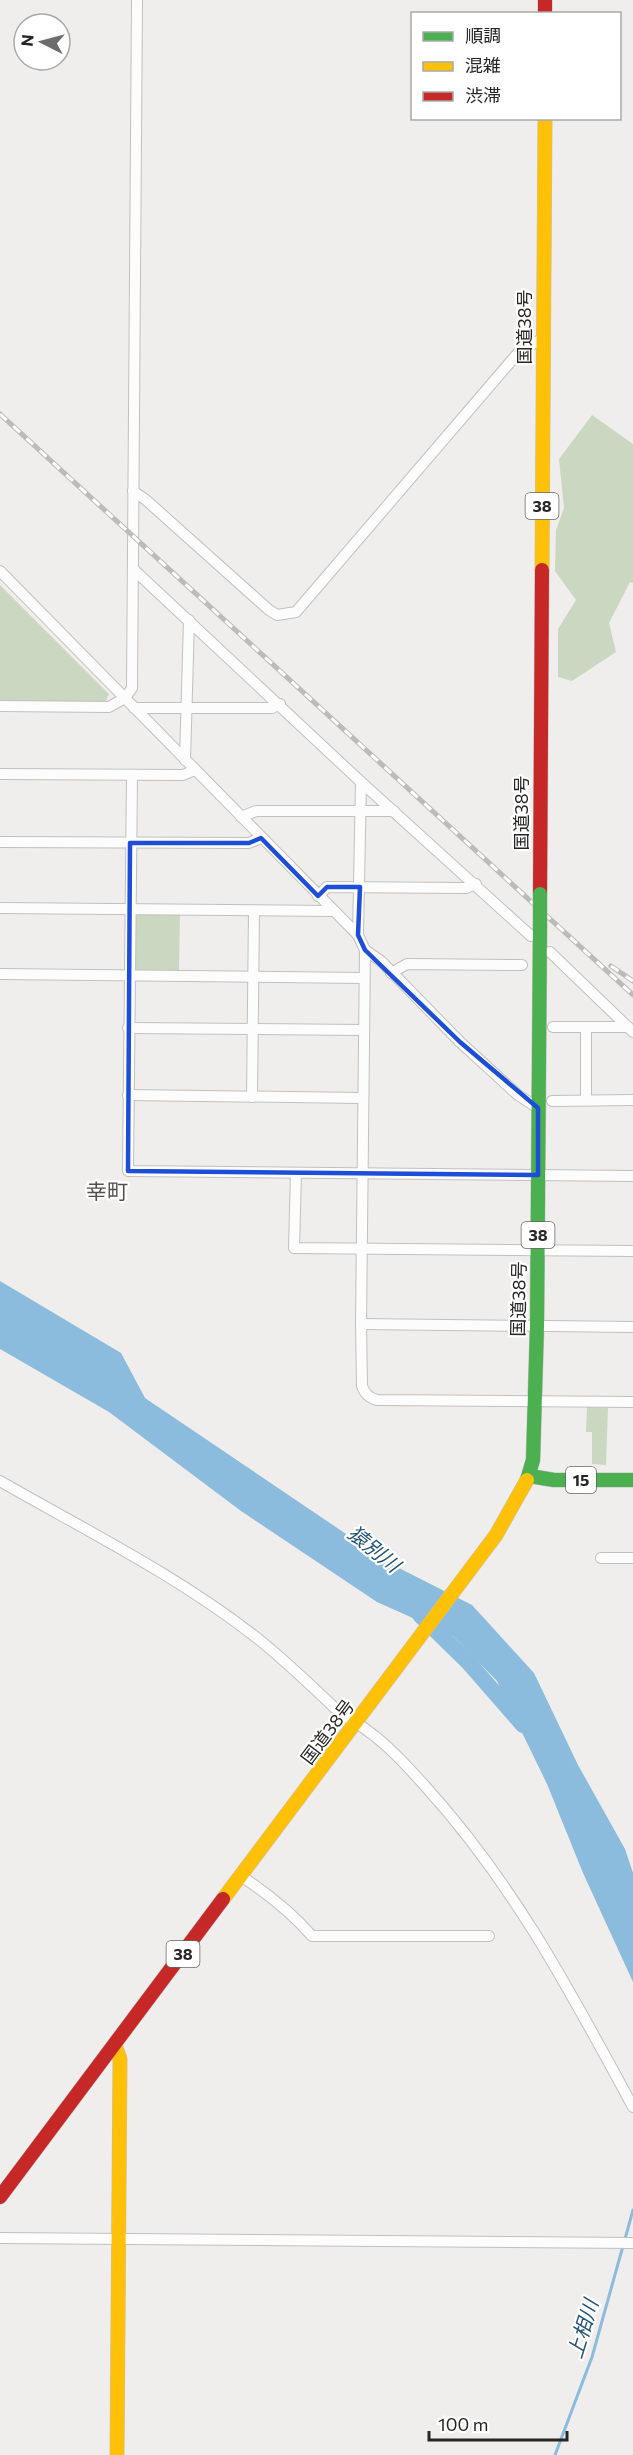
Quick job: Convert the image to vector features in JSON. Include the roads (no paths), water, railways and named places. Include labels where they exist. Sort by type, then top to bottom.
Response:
[{"type":"main road","name":"国道38号","points":[[0,2197],[362,1717],[496,1535],[530,1476],[533,1460],[537,1326],[536,931],[540,894],[544,120]]},
{"type":"main road","name":"15","points":[[530,1476],[554,1480],[633,1480]]},
{"type":"main road","points":[[115,2045],[120,2059],[117,2455]]},
{"type":"street","points":[[0,706],[109,706],[125,699],[132,688],[137,0]]},
{"type":"street","points":[[133,491],[269,610],[277,615],[296,612],[518,352],[543,338]]},
{"type":"street","points":[[133,569],[361,782],[476,884],[536,931]]},
{"type":"street","points":[[0,571],[358,935],[365,950],[392,973],[518,1095],[538,1108]]},
{"type":"street","points":[[184,760],[189,620]]},
{"type":"street","points":[[134,708],[272,708],[280,704]]},
{"type":"street","points":[[0,774],[183,775],[195,770]]},
{"type":"street","points":[[132,776],[128,1171],[633,1176]]},
{"type":"street","points":[[358,935],[361,782]]},
{"type":"street","points":[[242,817],[256,811],[394,811]]},
{"type":"street","points":[[0,842],[249,843],[261,838]]},
{"type":"street","points":[[318,896],[327,887],[466,888],[476,884]]},
{"type":"street","points":[[0,908],[333,911]]},
{"type":"street","points":[[252,1097],[254,910]]},
{"type":"street","points":[[365,950],[361,1324],[362,1386],[368,1397],[377,1400],[633,1402]]},
{"type":"street","points":[[549,952],[630,1029]]},
{"type":"street","points":[[392,973],[407,964],[522,965]]},
{"type":"street","points":[[0,974],[364,978]]},
{"type":"street","points":[[553,1027],[630,1029]]},
{"type":"street","points":[[586,1027],[586,1100]]},
{"type":"street","points":[[128,1028],[364,1030]]},
{"type":"street","points":[[128,1095],[362,1098]]},
{"type":"street","points":[[552,1101],[633,1100]]},
{"type":"street","points":[[296,1173],[294,1248],[633,1251]]},
{"type":"street","points":[[361,1324],[633,1327]]},
{"type":"street","points":[[0,1481],[107,1540],[185,1589],[257,1638],[342,1715],[362,1717],[450,1814],[507,1888],[555,1963],[633,2107]]},
{"type":"street","points":[[0,1487],[16,1490]]},
{"type":"street","points":[[601,1558],[633,1558]]},
{"type":"street","points":[[241,1876],[271,1896],[312,1936],[489,1936]]},
{"type":"street","points":[[0,2238],[633,2243]]},
{"type":"water","points":[[0,1281],[121,1353],[145,1398],[389,1563],[472,1605],[534,1673],[578,1765],[625,1849],[633,1873],[633,1982],[583,1873],[547,1784],[497,1681],[453,1636],[377,1602],[241,1511],[109,1412],[0,1349]]},
{"type":"waterway","name":"猿別川","points":[[420,1615],[468,1662],[523,1725]]},
{"type":"waterway","name":"上相川","points":[[625,2239],[633,2210]]},
{"type":"waterway","name":"上相川","points":[[555,2455],[592,2357],[623,2246]]},
{"type":"railway","points":[[0,414],[633,995]]},
{"type":"railway","points":[[611,966],[633,981]]},
{"type":"district","name":"幸町","points":[[107,1192]]}]
